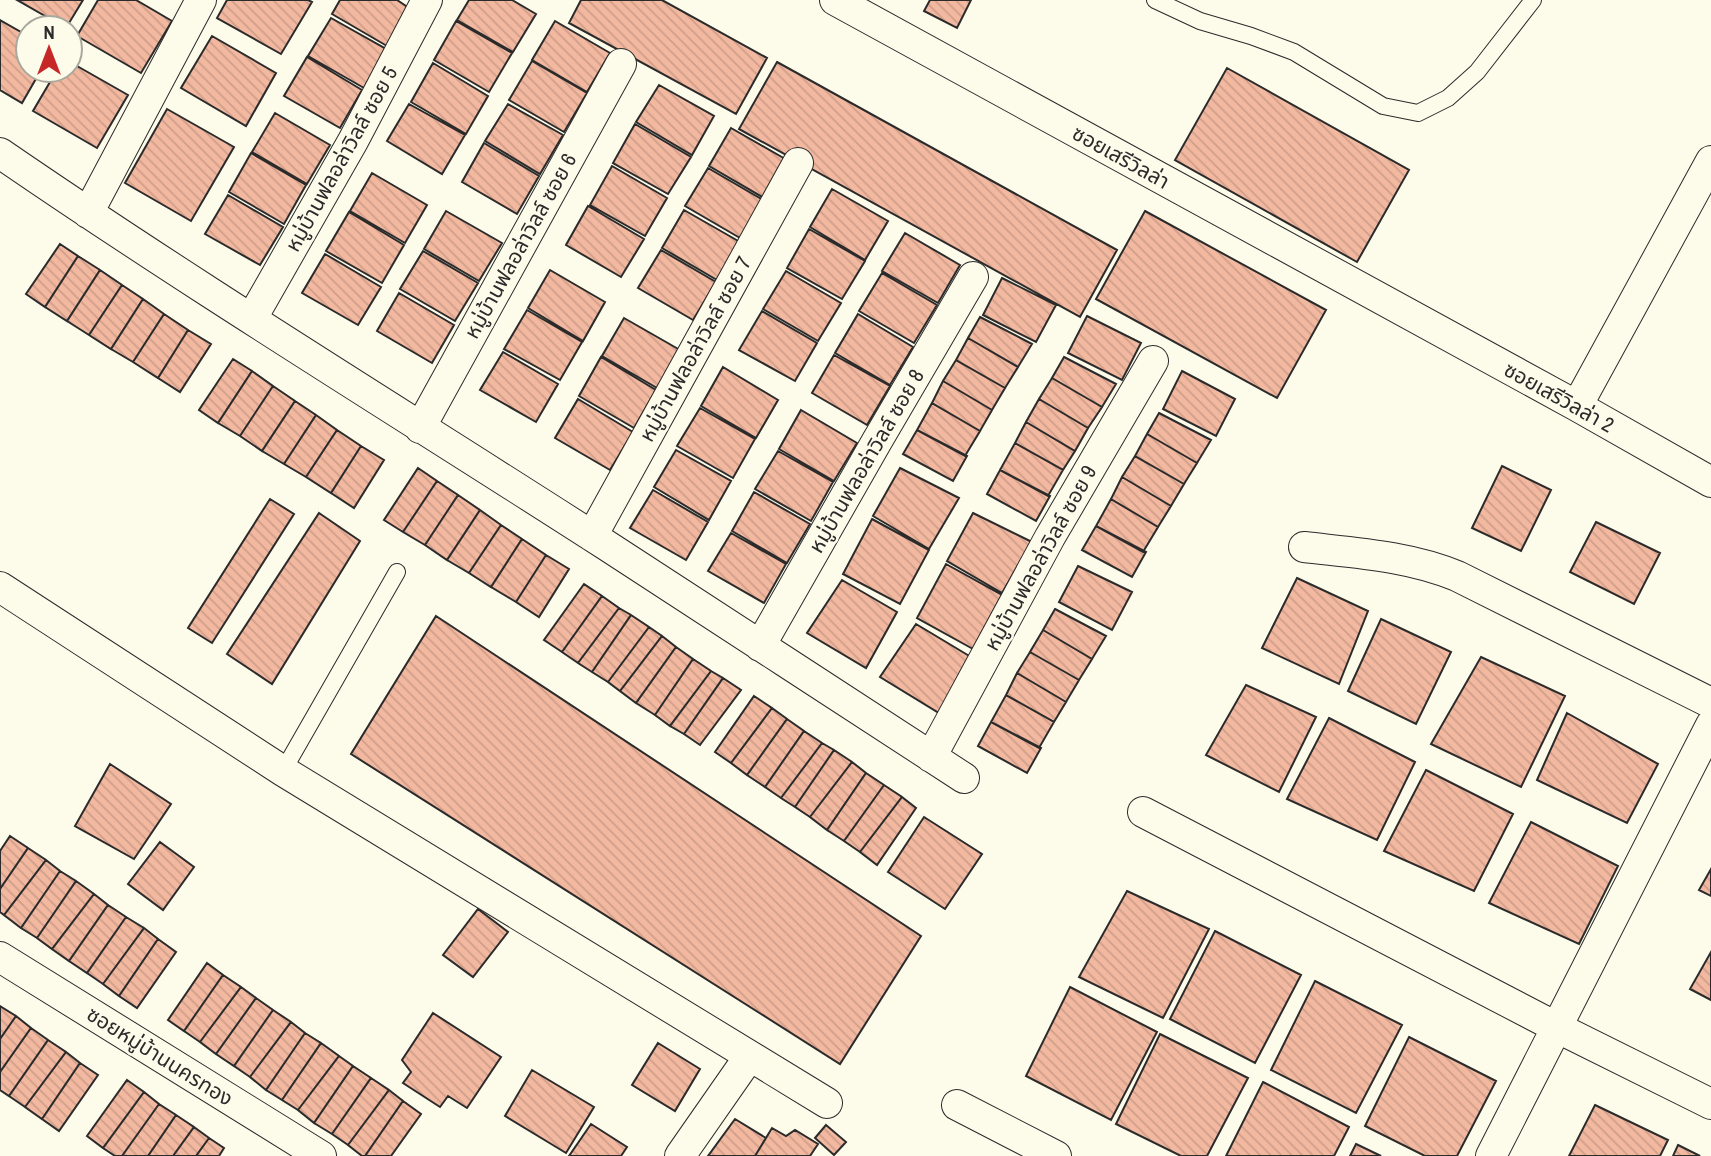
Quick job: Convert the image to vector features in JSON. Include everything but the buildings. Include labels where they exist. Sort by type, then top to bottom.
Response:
[{"type":"street","points":[[89,214],[201,0]]},
{"type":"street","name":"หมู่บ้านฟลอล่าวิลล์ ซอย 5","points":[[252,318],[353,141],[428,0]]},
{"type":"street","name":"ซอยเสรีวิลล่า","points":[[835,0],[1407,313]]},
{"type":"street","name":"หมู่บ้านฟลอล่าวิลล์ ซอย 6","points":[[420,428],[621,64]]},
{"type":"street","points":[[0,153],[89,214],[964,778]]},
{"type":"street","points":[[1577,406],[1711,161]]},
{"type":"street","name":"หมู่บ้านฟลอล่าวิลล์ ซอย 7","points":[[592,536],[797,163]]},
{"type":"street","name":"หมู่บ้านฟลอล่าวิลล์ ซอย 8","points":[[760,646],[973,277]]},
{"type":"street","name":"ซอยเสรีวิลล่า 2","points":[[1407,313],[1711,482]]},
{"type":"street","name":"หมู่บ้านฟลอล่าวิลล์ ซอย 9","points":[[931,757],[1050,537],[1153,361]]},
{"type":"street","points":[[1304,547],[1433,566],[1711,703]]},
{"type":"street","points":[[0,587],[283,771],[827,1103]]},
{"type":"street","points":[[1491,1156],[1711,725]]},
{"type":"street","points":[[1143,812],[1556,1027],[1711,1104]]},
{"type":"street","name":"ซอยหมู่บ้านนครทอง","points":[[0,957],[321,1156]]},
{"type":"street","points":[[680,1156],[750,1057]]},
{"type":"street","points":[[957,1105],[1056,1156]]},
{"type":"lane","points":[[1155,0],[1200,22],[1251,36],[1294,52],[1383,106],[1418,113],[1448,99],[1476,72],[1533,0]]},
{"type":"lane","points":[[283,771],[397,572]]}]
